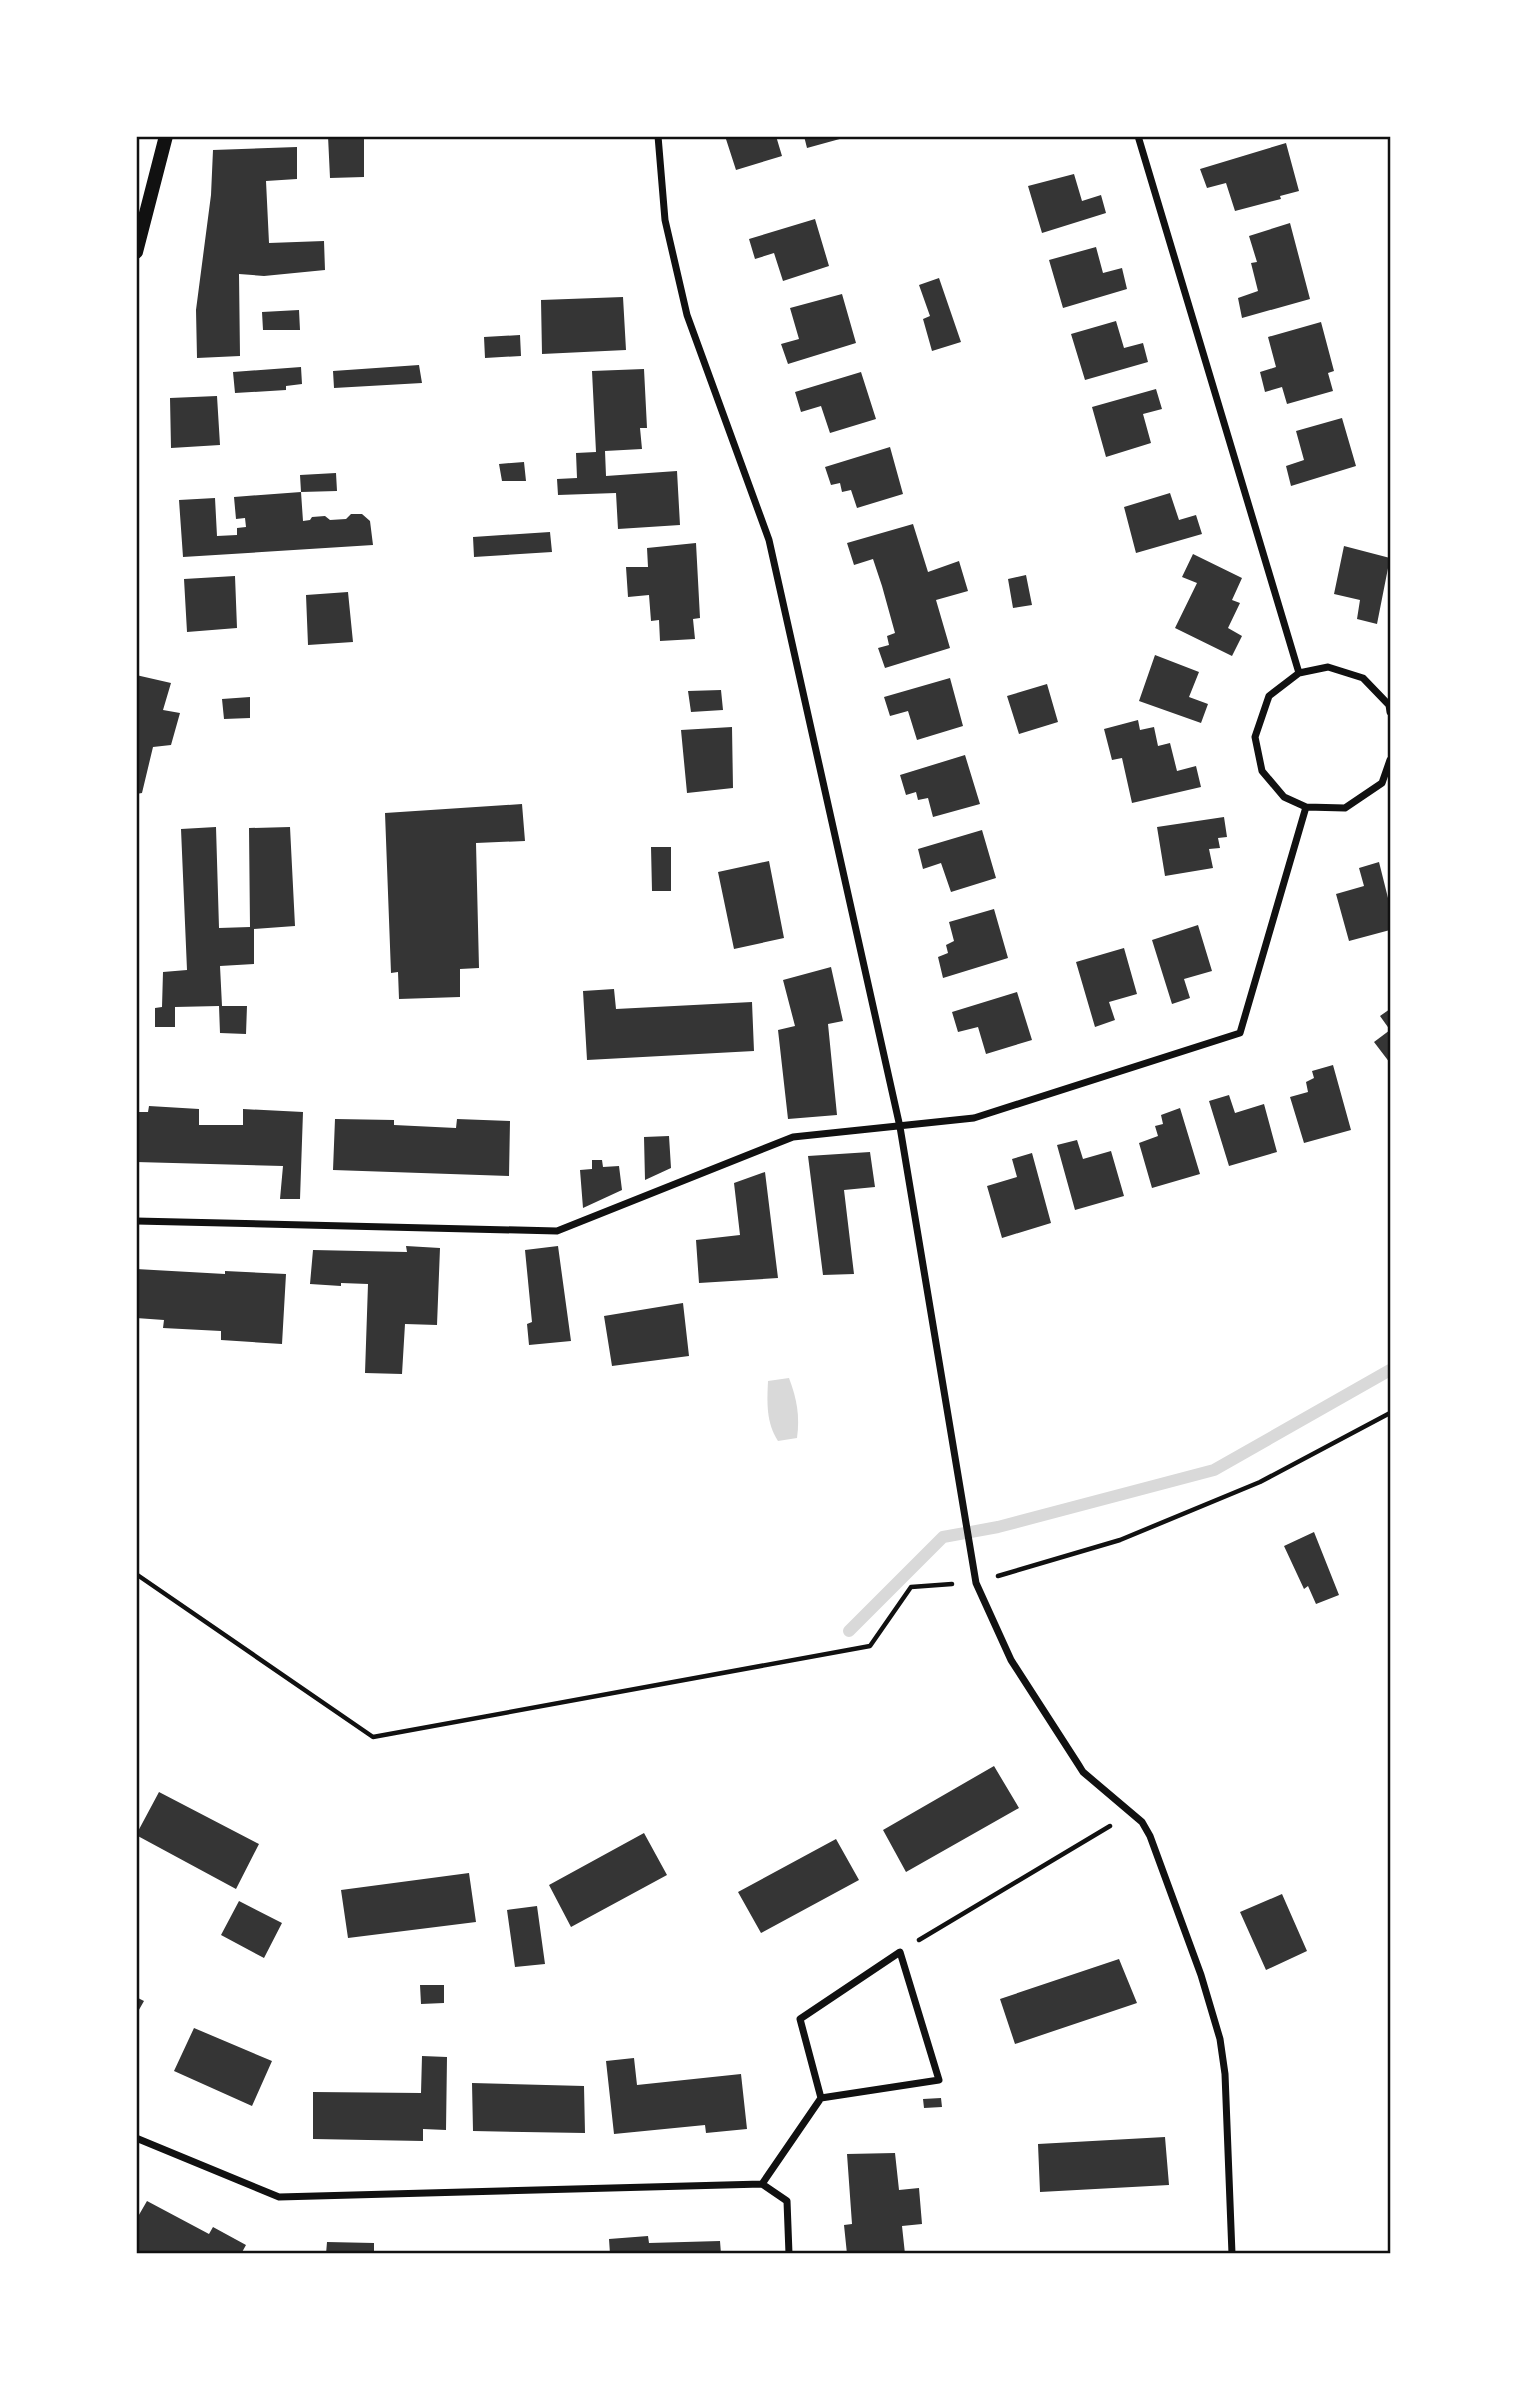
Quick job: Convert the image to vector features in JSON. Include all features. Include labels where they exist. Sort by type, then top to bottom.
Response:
[{"type":"main road","points":[[136,252],[166,136]]},
{"type":"street","points":[[658,136],[664,220],[687,315],[769,540],[900,1127],[976,1583],[1011,1660],[1083,1772],[1142,1822],[1150,1836],[1201,1975],[1220,2039],[1225,2074],[1232,2253]]},
{"type":"street","points":[[1138,136],[1299,673]]},
{"type":"street","points":[[1391,712],[1389,705],[1363,678],[1328,667],[1299,673],[1269,696],[1255,737],[1262,771],[1284,797],[1306,807],[1345,808],[1382,783],[1391,760]]},
{"type":"street","points":[[136,1221],[557,1231],[793,1137],[974,1118],[1240,1033],[1306,807]]},
{"type":"street","points":[[762,2184],[821,2098],[939,2080],[900,1952],[800,2019],[821,2098]]},
{"type":"street","points":[[136,2138],[279,2197],[762,2184],[787,2201],[789,2253]]},
{"type":"path","points":[[136,1574],[373,1737],[870,1646],[911,1587],[976,1583],[1120,1540],[1260,1482],[1391,1413]]},
{"type":"path","points":[[900,1952],[1132,1813]]},
{"type":"shaded area","points":[[789,1378],[797,1408],[797,1438],[778,1441],[769,1420],[768,1381]]},
{"type":"building","points":[[328,136],[364,136],[364,177],[330,178]]},
{"type":"building","points":[[725,136],[776,136],[782,156],[736,170]]},
{"type":"building","points":[[804,136],[847,136],[847,137],[807,148]]},
{"type":"building","points":[[1286,143],[1299,191],[1280,196],[1281,199],[1235,211],[1226,183],[1207,188],[1200,169]]},
{"type":"building","points":[[297,147],[297,179],[266,181],[269,243],[324,241],[325,270],[264,276],[239,274],[240,356],[197,358],[196,310],[211,195],[213,150]]},
{"type":"building","points":[[1074,174],[1082,201],[1101,195],[1106,213],[1042,233],[1028,186]]},
{"type":"building","points":[[815,219],[829,266],[783,281],[774,253],[755,259],[749,239]]},
{"type":"building","points":[[1290,223],[1310,299],[1242,318],[1238,298],[1258,291],[1251,263],[1257,262],[1249,236]]},
{"type":"building","points":[[1096,247],[1103,273],[1122,268],[1127,289],[1063,308],[1049,260]]},
{"type":"building","points":[[939,278],[961,342],[932,351],[923,319],[930,316],[919,285]]},
{"type":"building","points":[[842,294],[856,343],[788,364],[781,344],[799,339],[790,308]]},
{"type":"building","points":[[623,297],[626,350],[542,354],[541,300]]},
{"type":"building","points":[[299,310],[300,330],[263,330],[262,312]]},
{"type":"building","points":[[1116,321],[1124,348],[1143,343],[1148,362],[1085,380],[1071,334]]},
{"type":"building","points":[[1321,322],[1334,371],[1328,373],[1333,391],[1287,404],[1282,387],[1265,392],[1260,372],[1276,367],[1268,337]]},
{"type":"building","points":[[520,335],[521,356],[485,358],[484,337]]},
{"type":"building","points":[[419,365],[422,383],[334,388],[333,371]]},
{"type":"building","points":[[301,367],[302,384],[286,386],[286,390],[235,393],[233,372]]},
{"type":"building","points":[[644,369],[647,428],[640,428],[642,449],[605,451],[606,476],[677,471],[680,525],[618,529],[616,493],[558,495],[557,479],[577,478],[576,453],[596,452],[592,371]]},
{"type":"building","points":[[861,372],[876,419],[830,433],[821,406],[801,412],[795,392]]},
{"type":"building","points":[[1156,389],[1162,409],[1143,414],[1151,443],[1106,457],[1092,407]]},
{"type":"building","points":[[217,396],[220,445],[171,448],[170,398]]},
{"type":"building","points":[[1342,418],[1356,466],[1291,486],[1286,466],[1304,460],[1296,431]]},
{"type":"building","points":[[890,447],[903,494],[857,508],[851,490],[842,492],[840,483],[831,485],[825,467]]},
{"type":"building","points":[[524,462],[526,481],[502,481],[499,464]]},
{"type":"building","points":[[336,473],[337,491],[301,492],[300,475]]},
{"type":"building","points":[[301,492],[303,521],[325,516],[330,520],[346,519],[351,514],[362,514],[370,521],[373,545],[183,557],[179,500],[215,498],[217,536],[237,535],[237,528],[246,527],[245,518],[236,519],[234,497]]},
{"type":"building","points":[[1170,493],[1179,520],[1196,515],[1202,534],[1136,553],[1124,507]]},
{"type":"building","points":[[913,524],[928,572],[959,561],[968,591],[936,600],[950,648],[885,668],[878,648],[889,645],[887,636],[895,633],[882,586],[873,559],[854,565],[847,543]]},
{"type":"building","points":[[550,532],[552,552],[474,557],[473,537]]},
{"type":"building","points":[[696,543],[700,618],[693,619],[695,639],[660,641],[659,620],[651,621],[649,595],[628,597],[626,567],[648,567],[647,548]]},
{"type":"building","points":[[1344,546],[1390,558],[1377,624],[1357,619],[1360,600],[1334,594]]},
{"type":"building","points":[[1193,554],[1242,578],[1232,600],[1240,603],[1228,628],[1242,636],[1232,656],[1175,628],[1197,583],[1182,577]]},
{"type":"building","points":[[1026,575],[1032,605],[1013,608],[1008,579]]},
{"type":"building","points":[[235,576],[237,628],[187,632],[184,579]]},
{"type":"building","points":[[348,592],[353,642],[308,645],[306,595]]},
{"type":"building","points":[[1155,655],[1199,672],[1189,697],[1208,704],[1201,723],[1139,701]]},
{"type":"building","points":[[136,675],[171,683],[163,710],[180,713],[171,745],[153,747],[142,793],[136,794]]},
{"type":"building","points":[[950,678],[963,726],[917,740],[908,711],[890,716],[884,697]]},
{"type":"building","points":[[1047,684],[1058,722],[1019,734],[1007,696]]},
{"type":"building","points":[[721,690],[723,710],[691,712],[688,691]]},
{"type":"building","points":[[250,697],[250,718],[224,719],[222,699]]},
{"type":"building","points":[[1138,720],[1140,730],[1154,727],[1158,746],[1170,743],[1177,771],[1196,766],[1201,787],[1132,803],[1122,758],[1112,760],[1104,729]]},
{"type":"building","points":[[732,727],[733,788],[687,793],[681,730]]},
{"type":"building","points":[[965,755],[980,804],[933,817],[928,798],[918,800],[916,792],[906,795],[900,775]]},
{"type":"building","points":[[522,804],[525,841],[476,843],[479,968],[460,969],[460,997],[399,999],[398,972],[391,973],[385,813]]},
{"type":"building","points":[[1224,817],[1227,837],[1218,838],[1220,848],[1209,849],[1213,868],[1165,876],[1157,827]]},
{"type":"building","points":[[216,827],[219,928],[250,927],[249,828],[290,827],[295,926],[254,929],[254,964],[220,966],[222,1006],[247,1006],[246,1034],[220,1033],[219,1006],[175,1007],[175,1027],[155,1027],[155,1008],[162,1007],[163,972],[187,970],[181,829]]},
{"type":"building","points":[[982,830],[996,878],[951,892],[941,863],[923,869],[918,849]]},
{"type":"building","points":[[651,847],[671,847],[671,891],[652,891]]},
{"type":"building","points":[[769,861],[784,938],[734,949],[718,872]]},
{"type":"building","points":[[1379,862],[1390,906],[1390,930],[1349,941],[1336,894],[1364,886],[1359,868]]},
{"type":"building","points":[[994,909],[1008,958],[943,978],[938,957],[948,953],[946,945],[954,941],[949,922]]},
{"type":"building","points":[[1198,925],[1212,971],[1184,979],[1190,998],[1172,1004],[1152,940]]},
{"type":"building","points":[[1124,948],[1137,994],[1109,1002],[1115,1020],[1095,1027],[1076,962]]},
{"type":"building","points":[[831,967],[843,1021],[828,1024],[837,1115],[788,1119],[778,1030],[795,1026],[783,980]]},
{"type":"building","points":[[614,989],[616,1009],[752,1002],[754,1051],[587,1060],[583,991]]},
{"type":"building","points":[[1017,992],[1032,1040],[986,1054],[978,1027],[958,1032],[952,1012]]},
{"type":"building","points":[[1390,1009],[1390,1030],[1380,1016]]},
{"type":"building","points":[[1390,1030],[1390,1063],[1374,1042]]},
{"type":"building","points":[[1333,1065],[1351,1130],[1304,1143],[1290,1097],[1308,1092],[1306,1082],[1314,1078],[1312,1071]]},
{"type":"building","points":[[1229,1095],[1235,1113],[1264,1104],[1277,1152],[1229,1166],[1209,1101]]},
{"type":"building","points":[[149,1106],[199,1109],[199,1125],[243,1125],[243,1109],[303,1112],[300,1199],[280,1199],[283,1166],[136,1162],[136,1112],[148,1112]]},
{"type":"building","points":[[1180,1108],[1200,1174],[1152,1188],[1139,1143],[1158,1136],[1155,1126],[1163,1124],[1161,1115]]},
{"type":"building","points":[[335,1119],[394,1120],[394,1125],[456,1128],[457,1119],[510,1121],[509,1176],[333,1170]]},
{"type":"building","points":[[669,1136],[671,1168],[645,1180],[644,1137]]},
{"type":"building","points":[[1077,1140],[1083,1159],[1111,1151],[1124,1196],[1075,1210],[1057,1145]]},
{"type":"building","points":[[870,1152],[875,1187],[844,1190],[854,1274],[823,1275],[808,1156]]},
{"type":"building","points":[[1032,1153],[1051,1223],[1002,1238],[987,1186],[1017,1177],[1012,1159]]},
{"type":"building","points":[[592,1160],[602,1160],[603,1167],[619,1166],[622,1190],[583,1208],[580,1170],[592,1169]]},
{"type":"building","points":[[765,1172],[778,1278],[699,1283],[696,1240],[740,1235],[734,1183]]},
{"type":"building","points":[[406,1246],[440,1248],[437,1325],[405,1324],[402,1374],[365,1373],[368,1284],[310,1284],[313,1250],[407,1252]]},
{"type":"building","points":[[558,1246],[571,1341],[529,1345],[527,1324],[532,1322],[525,1250]]},
{"type":"building","points":[[136,1269],[286,1274],[282,1344],[221,1340],[221,1331],[163,1328],[164,1320],[136,1318]]},
{"type":"building","points":[[683,1303],[689,1356],[612,1366],[604,1316]]},
{"type":"building","points":[[1314,1532],[1339,1595],[1316,1604],[1308,1586],[1304,1589],[1284,1546]]},
{"type":"building","points":[[994,1766],[1019,1808],[906,1872],[883,1830]]},
{"type":"building","points":[[159,1792],[259,1844],[236,1889],[136,1835]]},
{"type":"building","points":[[644,1833],[667,1875],[571,1927],[549,1885]]},
{"type":"building","points":[[836,1839],[859,1880],[761,1933],[738,1892]]},
{"type":"building","points":[[469,1873],[476,1922],[348,1938],[341,1890]]},
{"type":"building","points":[[1282,1894],[1307,1951],[1266,1970],[1240,1912]]},
{"type":"building","points":[[239,1901],[282,1923],[264,1958],[221,1935]]},
{"type":"building","points":[[537,1906],[545,1964],[515,1967],[507,1910]]},
{"type":"building","points":[[1119,1959],[1137,2003],[1015,2044],[1000,1999]]},
{"type":"building","points":[[420,1985],[444,1985],[444,2003],[421,2004]]},
{"type":"building","points":[[136,1997],[144,2001],[136,2015]]},
{"type":"building","points":[[194,2028],[272,2061],[252,2106],[174,2071]]},
{"type":"building","points":[[422,2056],[447,2057],[446,2130],[423,2129],[423,2141],[313,2139],[313,2092],[421,2093]]},
{"type":"building","points":[[634,2058],[637,2085],[741,2074],[747,2129],[706,2133],[705,2125],[614,2134],[606,2061]]},
{"type":"building","points":[[472,2083],[584,2086],[585,2133],[473,2131]]},
{"type":"building","points":[[941,2098],[942,2107],[924,2108],[923,2099]]},
{"type":"building","points":[[1165,2137],[1169,2185],[1040,2192],[1038,2144]]},
{"type":"building","points":[[895,2153],[899,2190],[919,2188],[922,2224],[902,2226],[905,2254],[847,2254],[844,2225],[852,2224],[847,2154]]},
{"type":"building","points":[[147,2201],[209,2234],[213,2227],[246,2245],[241,2254],[143,2254],[136,2250],[136,2220]]},
{"type":"building","points":[[648,2236],[649,2243],[720,2241],[721,2254],[610,2254],[609,2239]]},
{"type":"building","points":[[327,2242],[374,2243],[374,2254],[326,2254]]},
{"type":"waterway","points":[[849,1631],[943,1537],[998,1527],[1214,1470],[1390,1370]]}]
